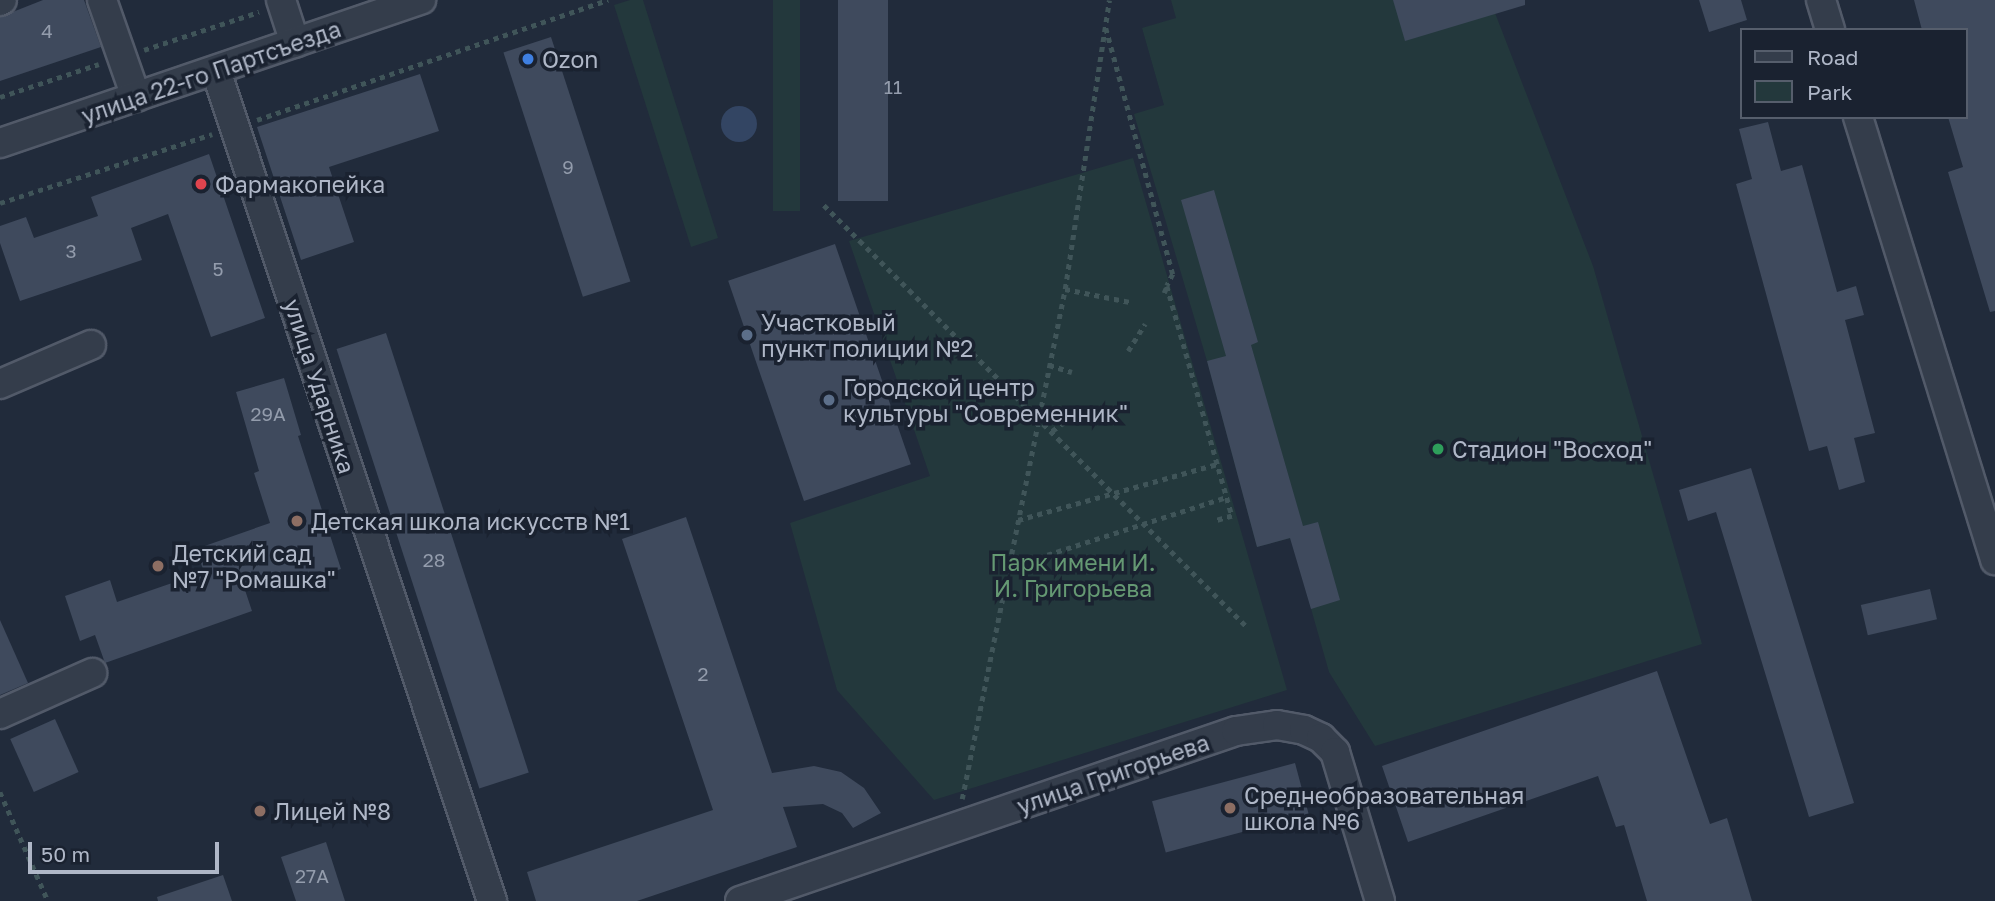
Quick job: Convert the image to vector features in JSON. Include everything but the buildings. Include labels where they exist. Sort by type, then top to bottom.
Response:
[{"type":"street","points":[[102,0],[136,97]]},
{"type":"street","points":[[281,0],[295,43]]},
{"type":"street","name":"улица 22-го Партсъезда","points":[[0,143],[421,0]]},
{"type":"street","points":[[1821,0],[1829,28]]},
{"type":"street","name":"улица Ударника","points":[[216,71],[492,901]]},
{"type":"street","points":[[1859,119],[1995,560]]},
{"type":"street","points":[[0,384],[91,345]]},
{"type":"street","points":[[0,714],[92,673]]},
{"type":"street","name":"улица Григорьева","points":[[740,901],[1236,731],[1258,726],[1290,727],[1321,738],[1335,752],[1380,901]]},
{"type":"path","points":[[0,203],[608,0]]},
{"type":"path","points":[[956,828],[1065,289],[1109,0]]},
{"type":"path","points":[[1105,26],[1173,274],[1164,293]]},
{"type":"path","points":[[824,205],[1246,626]]},
{"type":"path","points":[[1167,286],[1232,516],[1214,521]]},
{"type":"path","points":[[1065,289],[1129,302]]},
{"type":"path","points":[[1128,351],[1145,324]]},
{"type":"path","points":[[1049,365],[1072,372]]},
{"type":"path","points":[[1052,431],[1079,412]]},
{"type":"path","points":[[1018,520],[1217,464]]},
{"type":"path","points":[[1009,567],[1227,497]]},
{"type":"path","points":[[0,792],[48,901]]},
{"type":"green space","points":[[630,0],[643,0],[718,238],[691,247],[614,5]]},
{"type":"green space","points":[[773,0],[800,0],[800,211],[773,211]]},
{"type":"green space","name":"Стадион \"Восход\"","points":[[1171,0],[1490,0],[1593,266],[1702,644],[1375,746],[1329,672],[1291,538],[1257,547],[1207,361],[1134,114],[1164,105],[1142,28],[1176,18]]},
{"type":"green space","name":"Парк имени И. И. Григорьева","points":[[1133,158],[1287,690],[934,800],[837,690],[790,523],[930,476],[849,241]]},
{"type":"water","points":[[739,106],[752,111],[757,124],[752,137],[739,142],[726,137],[721,124],[726,111]]},
{"type":"place","name":"Ozon","points":[[528,59]]},
{"type":"place","name":"Фармакопейка","points":[[201,184]]},
{"type":"place","name":"Участковый пункт полиции №2","points":[[747,335]]},
{"type":"place","name":"Городской центр культуры \"Современник\"","points":[[829,400]]},
{"type":"place","name":"Стадион \"Восход\"","points":[[1438,449]]},
{"type":"place","name":"Детская школа искусств №1","points":[[297,521]]},
{"type":"place","name":"Детский сад №7 \"Ромашка\"","points":[[158,566]]},
{"type":"place","name":"Среднеобразовательная школа №6","points":[[1230,808]]},
{"type":"place","name":"Лицей №8","points":[[260,811]]}]
